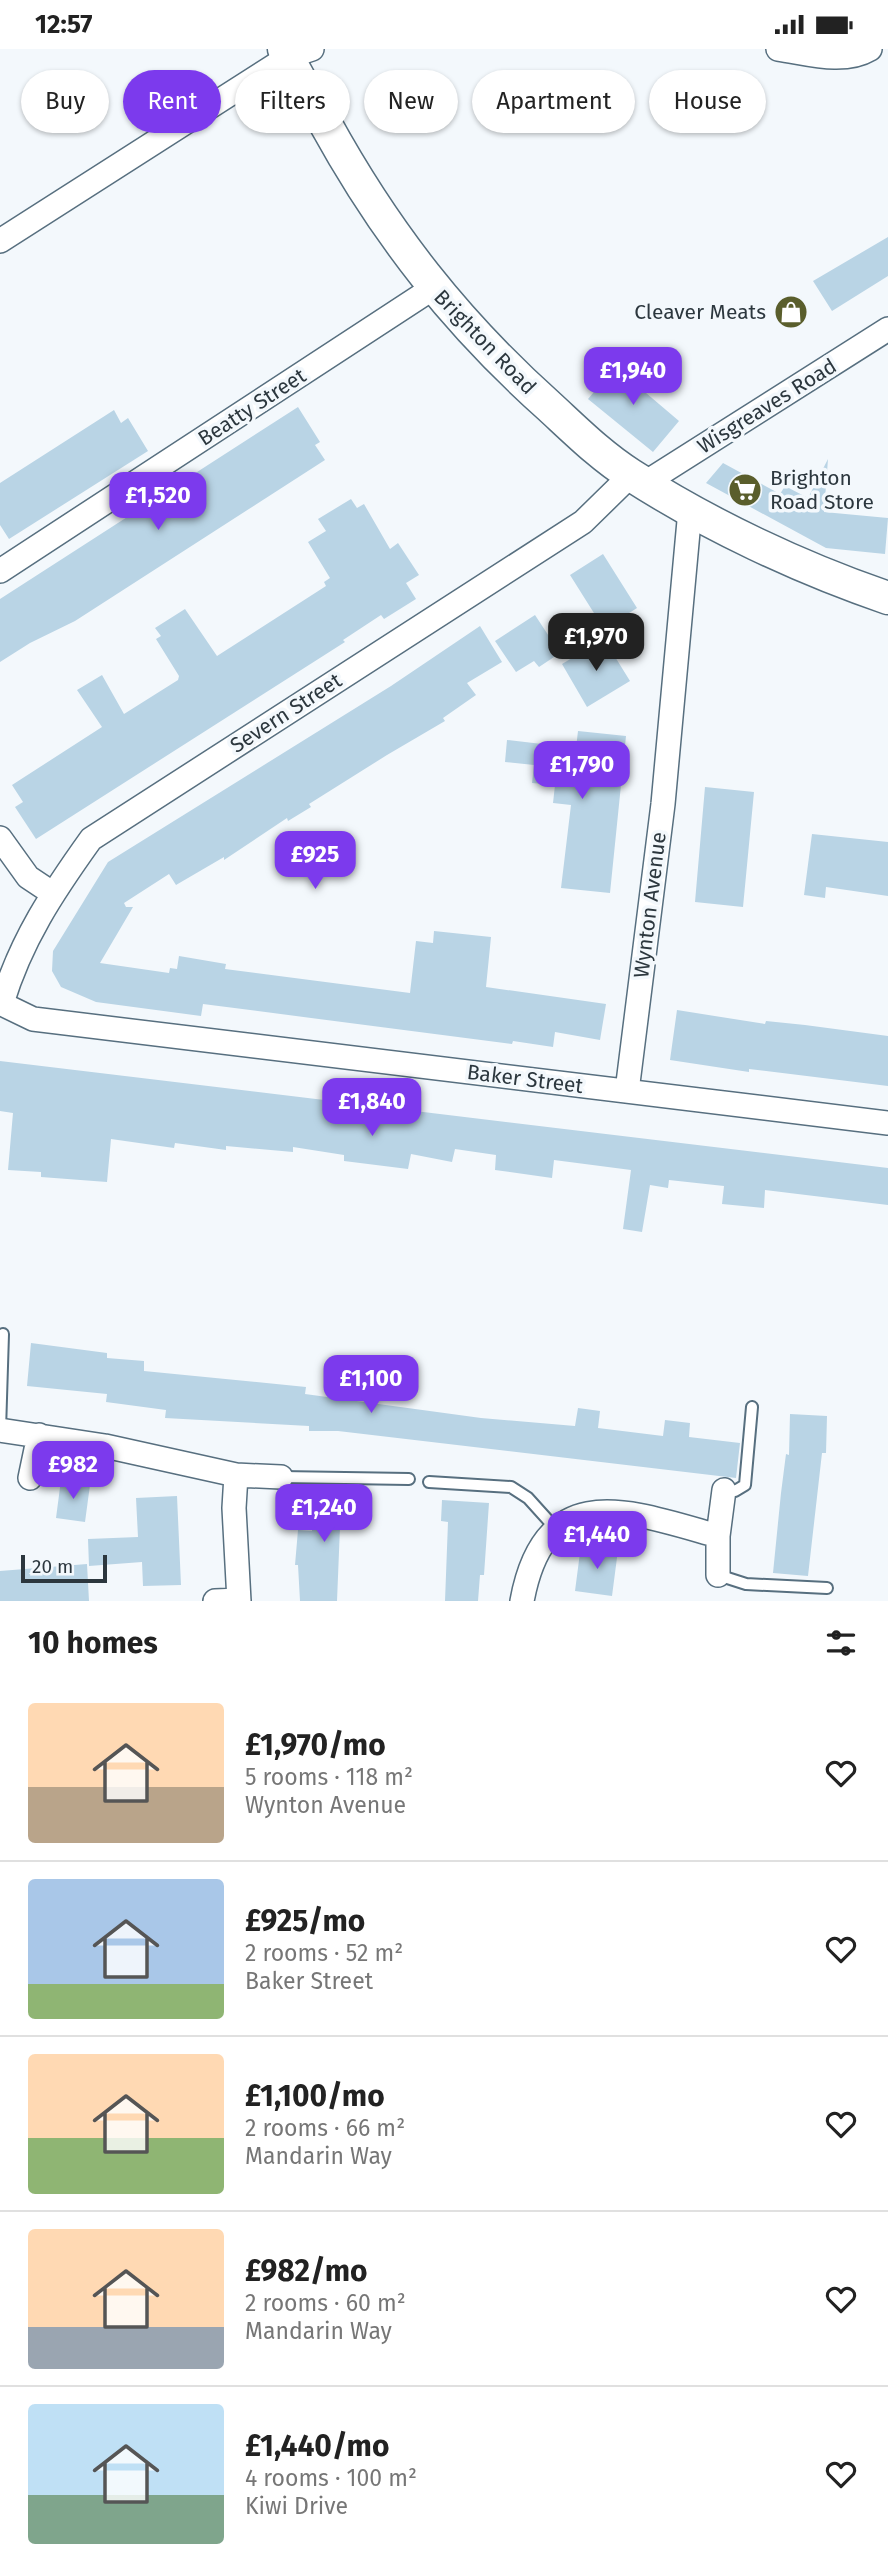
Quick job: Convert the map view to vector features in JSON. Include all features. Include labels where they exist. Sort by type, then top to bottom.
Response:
[{"type":"street","points":[[778,49],[842,58],[860,55],[870,49]]},
{"type":"street","points":[[0,241],[295,52]]},
{"type":"street","name":"Brighton Road","points":[[295,52],[353,175],[390,233],[433,288],[525,385],[600,452],[638,479],[690,510],[785,555],[888,598]]},
{"type":"street","name":"Beatty Street","points":[[0,571],[433,288]]},
{"type":"street","name":"Wisgreaves Road","points":[[638,479],[888,328]]},
{"type":"street","name":"Severn Street","points":[[1,1003],[15,961],[52,893],[91,839],[583,522],[638,479]]},
{"type":"street","name":"Wynton Avenue","points":[[627,1091],[663,804],[690,510]]},
{"type":"street","points":[[0,838],[28,877],[52,893]]},
{"type":"street","name":"Baker Street","points":[[1,1003],[33,1020],[888,1123]]},
{"type":"street","points":[[0,1430],[104,1445],[236,1475],[281,1477]]},
{"type":"street","points":[[30,1478],[38,1435]]},
{"type":"street","points":[[215,1601],[239,1600],[234,1507],[236,1475]]},
{"type":"street","points":[[718,1575],[718,1536],[724,1490]]},
{"type":"street","points":[[522,1601],[531,1561],[540,1546],[556,1529],[585,1514],[624,1511],[718,1536]]},
{"type":"lane","points":[[0,1430],[3,1334]]},
{"type":"lane","points":[[724,1490],[735,1491],[744,1485],[752,1407]]},
{"type":"lane","points":[[281,1477],[410,1479]]},
{"type":"lane","points":[[429,1482],[511,1487],[528,1498],[556,1529]]},
{"type":"lane","points":[[718,1575],[746,1584],[827,1588]]},
{"type":"building","points":[[888,237],[888,276],[832,311],[813,281]]},
{"type":"building","points":[[624,363],[645,380],[639,387],[679,421],[653,452],[588,399],[614,368],[618,370]]},
{"type":"building","points":[[298,407],[320,442],[315,445],[325,460],[75,621],[30,643],[0,662],[0,599]]},
{"type":"building","points":[[114,410],[121,423],[128,418],[148,451],[9,539],[0,525],[0,483]]},
{"type":"building","points":[[828,459],[824,512],[888,518],[885,554],[826,548],[706,483],[723,463],[780,494],[785,486],[808,498]]},
{"type":"building","points":[[351,499],[357,508],[364,504],[390,549],[398,543],[419,575],[406,583],[416,599],[384,619],[381,615],[343,640],[345,642],[36,839],[15,807],[23,802],[12,785],[102,727],[77,690],[102,675],[124,714],[178,680],[179,676],[156,639],[161,636],[155,628],[185,609],[217,656],[326,586],[324,582],[330,578],[308,542],[326,531],[318,519]]},
{"type":"building","points":[[603,554],[637,608],[604,629],[570,575]]},
{"type":"building","points":[[535,615],[560,653],[539,667],[534,661],[516,672],[495,641]]},
{"type":"building","points":[[480,626],[502,662],[467,683],[476,695],[443,718],[445,721],[309,804],[311,807],[288,821],[287,818],[224,860],[224,857],[176,885],[169,874],[124,903],[126,907],[133,907],[100,963],[169,973],[170,968],[177,969],[179,956],[226,964],[225,969],[410,993],[416,941],[433,943],[434,931],[491,937],[486,987],[606,1004],[600,1040],[555,1032],[553,1047],[513,1041],[512,1044],[203,1004],[201,1016],[96,1002],[61,987],[52,971],[53,951],[108,862],[391,686]]},
{"type":"building","points":[[604,639],[630,681],[587,707],[562,664]]},
{"type":"building","points":[[578,731],[626,736],[610,893],[561,888],[571,805],[553,803],[555,785],[532,783],[534,765],[505,762],[507,740],[576,748]]},
{"type":"building","points":[[705,787],[754,792],[743,907],[695,902]]},
{"type":"building","points":[[812,834],[888,842],[888,896],[826,887],[825,898],[804,895]]},
{"type":"building","points":[[677,1010],[765,1024],[766,1021],[888,1036],[888,1086],[749,1069],[749,1072],[670,1060]]},
{"type":"building","points":[[0,1061],[888,1168],[888,1205],[765,1190],[764,1208],[722,1204],[724,1186],[669,1180],[668,1188],[650,1185],[642,1232],[623,1229],[631,1170],[554,1160],[552,1178],[495,1170],[496,1155],[455,1149],[452,1162],[411,1154],[408,1169],[344,1161],[344,1155],[293,1147],[293,1152],[226,1146],[226,1150],[175,1143],[174,1148],[111,1139],[107,1182],[41,1177],[41,1172],[8,1170],[13,1113],[0,1111]]},
{"type":"building","points":[[31,1343],[107,1353],[107,1358],[144,1361],[144,1371],[306,1387],[305,1394],[481,1418],[575,1426],[578,1408],[600,1411],[598,1428],[663,1436],[665,1420],[690,1423],[689,1437],[740,1443],[736,1478],[338,1431],[309,1431],[309,1426],[165,1418],[166,1410],[106,1402],[107,1394],[27,1386]]},
{"type":"building","points":[[790,1414],[827,1416],[826,1453],[822,1453],[808,1576],[773,1573],[786,1454],[789,1455]]},
{"type":"building","points":[[61,1480],[90,1485],[85,1522],[56,1518]]},
{"type":"building","points":[[316,1486],[356,1489],[353,1528],[340,1527],[337,1601],[300,1601],[298,1565],[295,1565],[298,1530],[312,1531]]},
{"type":"building","points":[[177,1496],[181,1585],[143,1586],[142,1562],[89,1566],[88,1539],[138,1537],[136,1498]]},
{"type":"building","points":[[442,1500],[489,1503],[484,1575],[480,1575],[478,1601],[445,1601],[448,1522],[441,1521]]},
{"type":"building","points":[[581,1545],[618,1550],[612,1596],[575,1591]]},
{"type":"building","points":[[87,1564],[89,1601],[0,1601],[0,1571]]},
{"type":"place","name":"Cleaver Meats","points":[[791,312]]},
{"type":"place","name":"Brighton Road Store","points":[[745,490]]}]
